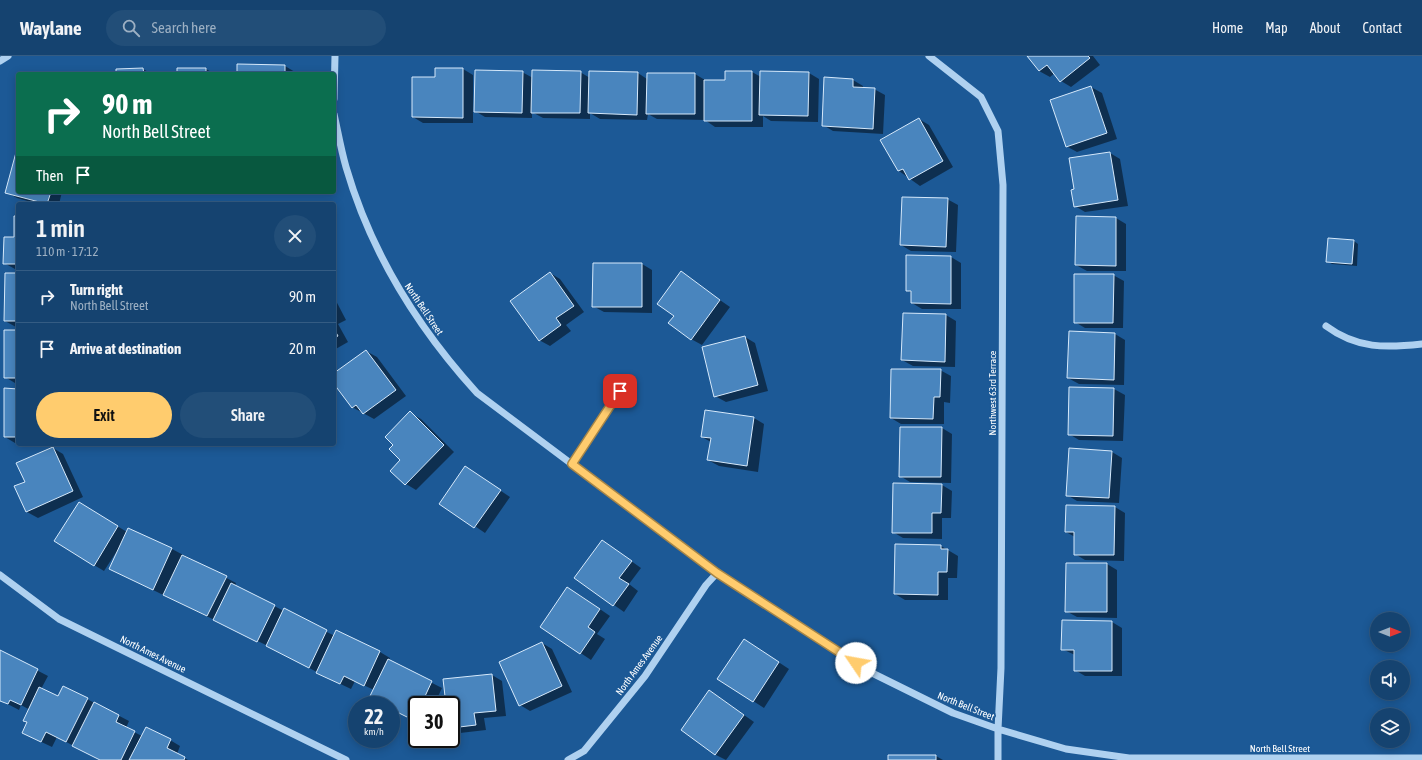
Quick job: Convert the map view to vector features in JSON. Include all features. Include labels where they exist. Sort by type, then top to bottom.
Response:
[{"type":"street","points":[[0,61],[8,56]]},
{"type":"street","points":[[335,56],[335,72]]},
{"type":"street","name":"Northwest 63rd Terrace","points":[[929,56],[981,97],[998,130],[1003,185],[1001,668],[998,760]]},
{"type":"street","name":"North Bell Street","points":[[336,123],[346,167],[365,220],[388,271],[417,319],[451,364],[477,393],[717,573],[868,671],[954,713],[998,729],[1066,749],[1129,758],[1422,758]]},
{"type":"street","points":[[1326,326],[1335,332],[1364,345],[1394,347],[1422,344]]},
{"type":"street","points":[[572,464],[620,391]]},
{"type":"street","name":"North Ames Avenue","points":[[568,760],[584,750],[645,676],[717,573]]},
{"type":"street","name":"North Ames Avenue","points":[[0,575],[59,619],[346,760]]},
{"type":"building","points":[[1027,56],[1088,56],[1090,58],[1060,82],[1047,65],[1039,71]]},
{"type":"building","points":[[237,64],[285,65],[285,72],[237,72]]},
{"type":"building","points":[[143,68],[144,72],[116,72],[116,69]]},
{"type":"building","points":[[177,68],[206,68],[206,72],[177,72]]},
{"type":"building","points":[[435,68],[463,68],[463,118],[412,117],[412,77],[435,77]]},
{"type":"building","points":[[475,70],[523,71],[522,113],[474,112]]},
{"type":"building","points":[[532,70],[581,71],[580,113],[531,113]]},
{"type":"building","points":[[589,71],[638,72],[637,115],[588,113]]},
{"type":"building","points":[[725,71],[752,71],[752,121],[704,121],[704,80],[725,80]]},
{"type":"building","points":[[760,71],[809,72],[808,116],[759,115]]},
{"type":"building","points":[[647,73],[695,73],[695,114],[646,114]]},
{"type":"building","points":[[824,77],[853,79],[853,87],[875,88],[873,129],[822,126]]},
{"type":"building","points":[[1091,86],[1107,133],[1066,147],[1050,100]]},
{"type":"building","points":[[919,118],[943,161],[909,180],[903,169],[898,171],[880,140]]},
{"type":"building","points":[[16,152],[16,194],[50,194],[48,202],[39,202],[5,193]]},
{"type":"building","points":[[1110,152],[1118,200],[1074,207],[1071,190],[1074,189],[1069,158]]},
{"type":"building","points":[[902,197],[948,198],[946,247],[900,245]]},
{"type":"building","points":[[14,216],[16,216],[16,264],[3,264],[4,237],[14,237]]},
{"type":"building","points":[[1076,216],[1116,217],[1116,266],[1075,265]]},
{"type":"building","points":[[1328,238],[1354,240],[1352,264],[1326,262]]},
{"type":"building","points":[[906,255],[951,256],[951,304],[911,303],[911,291],[906,291]]},
{"type":"building","points":[[593,263],[642,263],[642,307],[592,307]]},
{"type":"building","points":[[681,271],[720,300],[691,340],[668,323],[674,316],[657,304]]},
{"type":"building","points":[[550,272],[574,306],[556,318],[561,325],[539,341],[510,301]]},
{"type":"building","points":[[5,273],[16,273],[16,321],[4,321]]},
{"type":"building","points":[[1074,274],[1114,274],[1113,323],[1074,323]]},
{"type":"building","points":[[903,313],[946,314],[945,362],[901,360]]},
{"type":"building","points":[[4,330],[16,330],[16,378],[4,378]]},
{"type":"building","points":[[1069,331],[1115,333],[1114,380],[1067,378]]},
{"type":"building","points":[[745,336],[758,385],[714,397],[702,347]]},
{"type":"building","points":[[366,350],[396,390],[363,414],[356,405],[352,408],[336,387],[336,372]]},
{"type":"building","points":[[891,369],[941,369],[940,397],[934,397],[933,419],[890,418]]},
{"type":"building","points":[[1069,387],[1114,388],[1113,436],[1068,435]]},
{"type":"building","points":[[4,388],[16,389],[16,437],[4,437]]},
{"type":"building","points":[[705,410],[754,417],[747,466],[707,460],[711,438],[701,437]]},
{"type":"building","points":[[410,411],[444,445],[405,485],[390,471],[400,460],[389,449],[393,445],[385,437]]},
{"type":"building","points":[[900,427],[942,427],[941,477],[899,477]]},
{"type":"building","points":[[53,447],[73,491],[26,512],[14,486],[25,482],[16,463]]},
{"type":"building","points":[[1069,448],[1112,451],[1109,498],[1066,496]]},
{"type":"building","points":[[465,466],[501,490],[474,528],[439,504]]},
{"type":"building","points":[[893,483],[942,484],[941,513],[932,513],[932,533],[892,533]]},
{"type":"building","points":[[79,502],[118,526],[94,566],[54,541]]},
{"type":"building","points":[[1066,505],[1115,506],[1114,555],[1074,555],[1074,532],[1065,532]]},
{"type":"building","points":[[128,528],[172,548],[153,590],[109,569]]},
{"type":"building","points":[[602,540],[632,561],[619,578],[629,584],[613,606],[574,578]]},
{"type":"building","points":[[895,544],[941,545],[941,549],[948,549],[947,572],[938,572],[938,595],[894,594]]},
{"type":"building","points":[[182,555],[227,576],[207,616],[163,595]]},
{"type":"building","points":[[1066,563],[1107,563],[1107,612],[1065,612]]},
{"type":"building","points":[[231,583],[275,605],[257,642],[213,620]]},
{"type":"building","points":[[567,587],[600,609],[588,627],[595,632],[580,654],[540,627]]},
{"type":"building","points":[[284,608],[327,630],[309,668],[266,646]]},
{"type":"building","points":[[1062,620],[1112,621],[1112,671],[1074,671],[1074,650],[1061,650]]},
{"type":"building","points":[[336,630],[380,651],[364,686],[344,676],[340,684],[316,673]]},
{"type":"building","points":[[744,639],[779,662],[753,702],[717,679]]},
{"type":"building","points":[[542,642],[562,686],[519,706],[499,662]]},
{"type":"building","points":[[0,650],[38,669],[21,705],[10,700],[8,704],[0,701]]},
{"type":"building","points":[[388,659],[432,681],[425,696],[408,696],[408,718],[400,714],[400,696],[370,696]]},
{"type":"building","points":[[492,674],[496,711],[474,713],[476,725],[460,727],[460,696],[445,696],[443,679]]},
{"type":"building","points":[[63,686],[88,698],[66,742],[46,732],[41,742],[22,733],[27,722],[23,721],[39,687],[58,696]]},
{"type":"building","points":[[709,690],[744,715],[715,755],[681,730]]},
{"type":"building","points":[[94,702],[119,715],[116,722],[135,731],[121,760],[100,760],[72,746]]},
{"type":"building","points":[[146,727],[171,739],[167,748],[185,757],[184,760],[129,760]]},
{"type":"building","points":[[888,755],[936,755],[936,760],[888,760]]},
{"type":"route","points":[[620,391],[572,464],[717,573],[856,663]]}]
